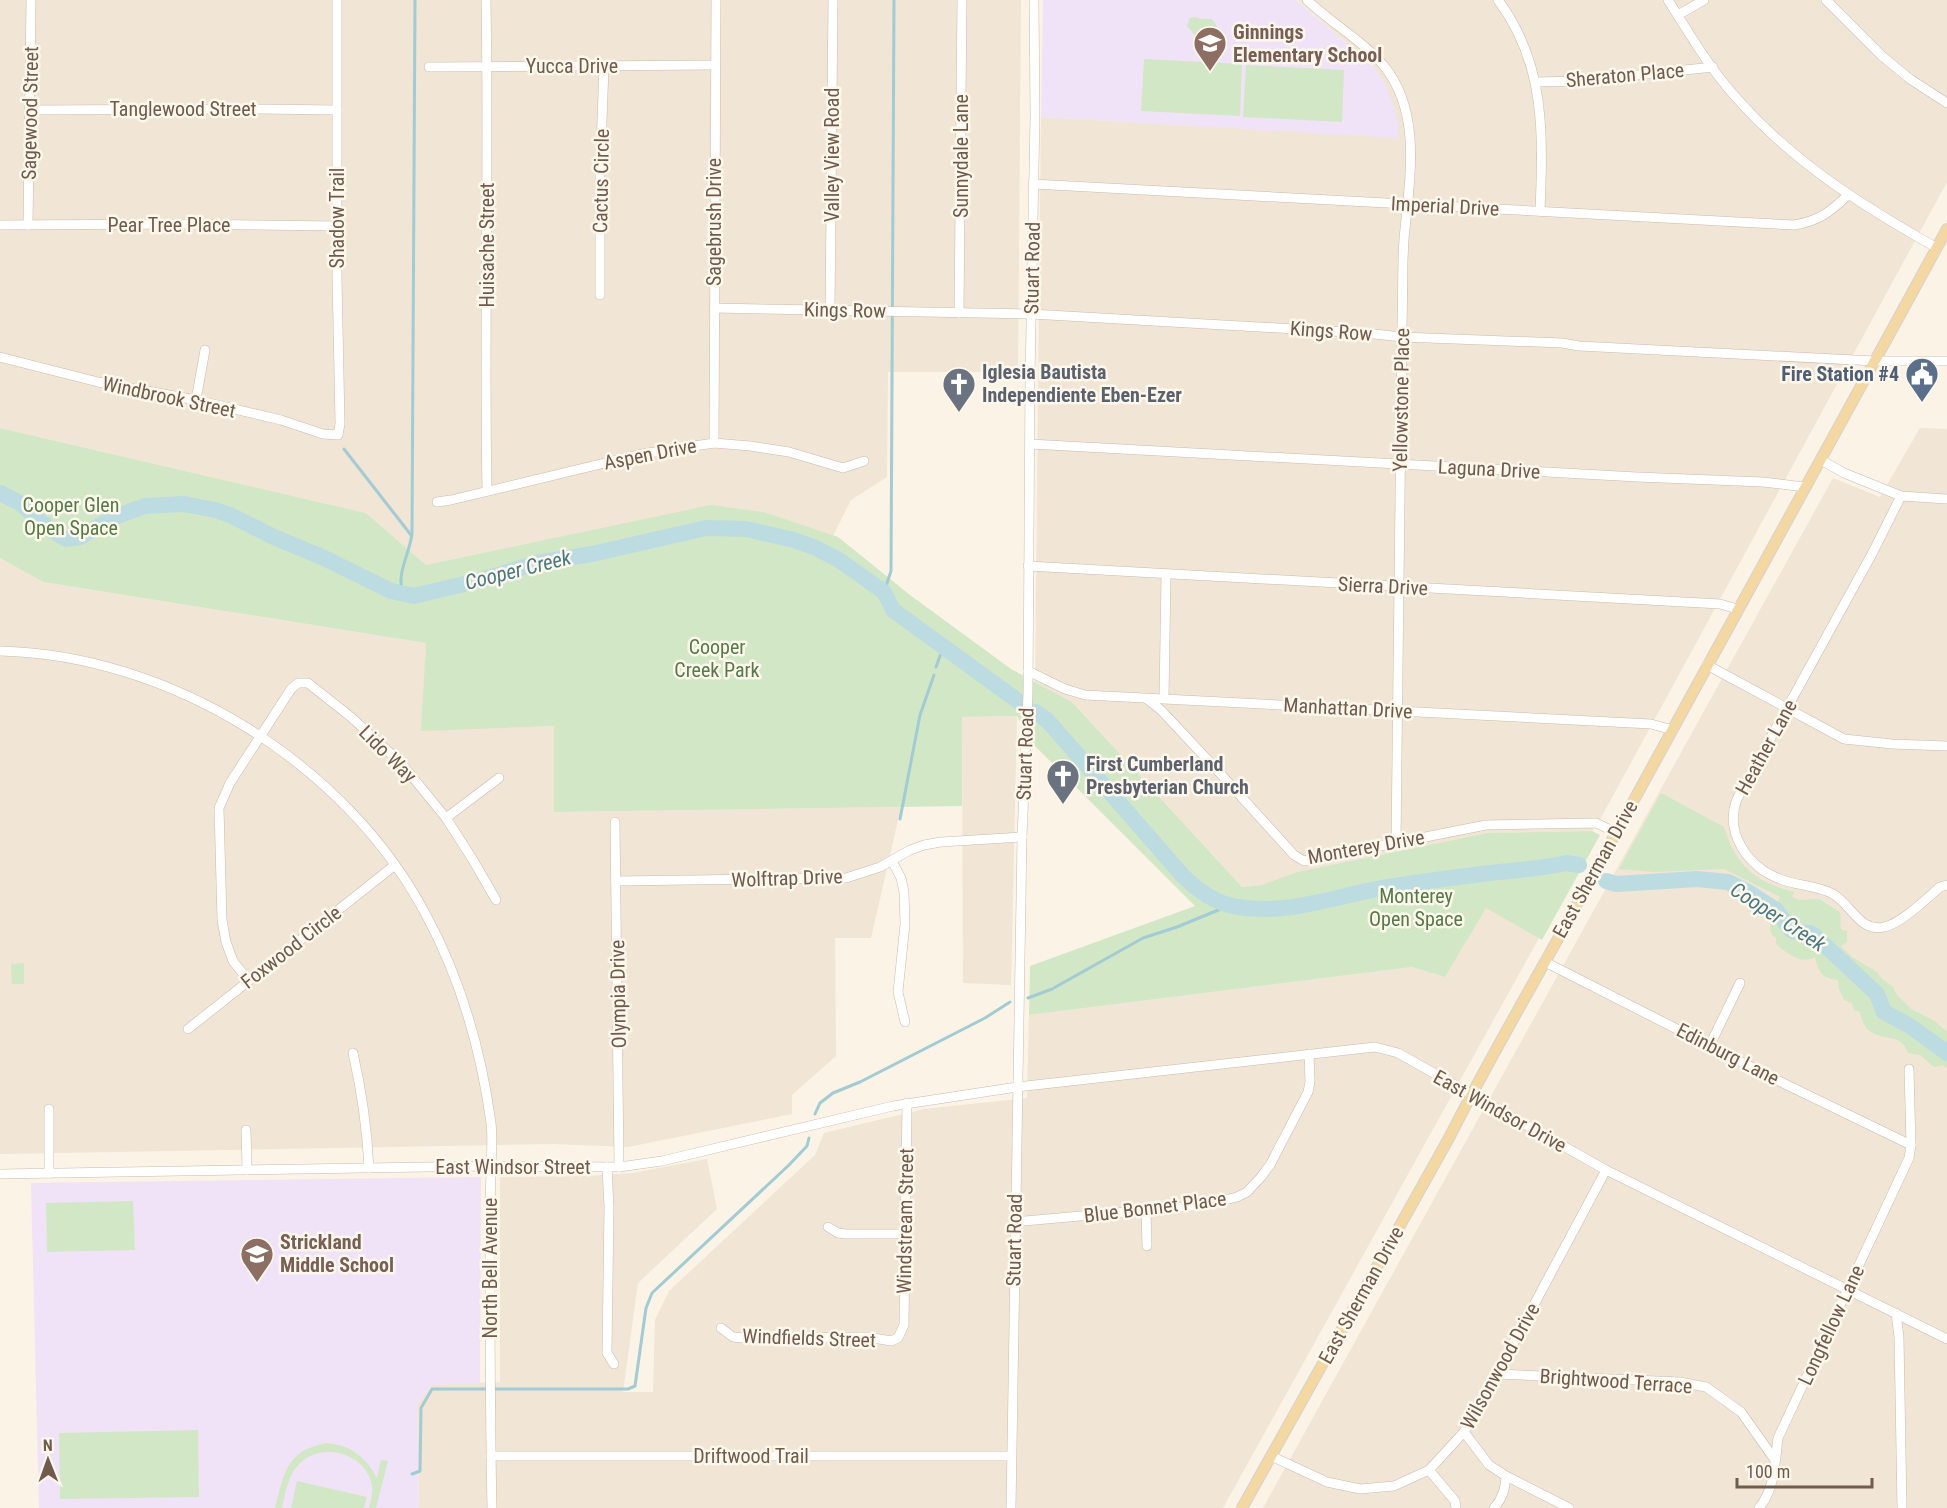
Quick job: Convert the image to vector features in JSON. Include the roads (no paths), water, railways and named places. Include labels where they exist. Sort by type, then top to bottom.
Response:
[{"type":"main road","name":"East Sherman Drive","points":[[1242,1508],[1449,1138],[1471,1094],[1947,229]]},
{"type":"street","name":"Sagewood Street","points":[[28,225],[31,0]]},
{"type":"street","name":"Shadow Trail","points":[[337,0],[340,424],[338,435]]},
{"type":"street","name":"Huisache Street","points":[[486,0],[488,66],[485,375],[487,491]]},
{"type":"street","name":"Sagebrush Drive","points":[[714,443],[716,0]]},
{"type":"street","name":"Valley View Road","points":[[830,311],[833,0]]},
{"type":"street","name":"Sunnydale Lane","points":[[959,313],[962,0]]},
{"type":"street","name":"Stuart Road","points":[[1011,1508],[1014,1222],[1028,671],[1034,0]]},
{"type":"street","name":"Yellowstone Place","points":[[1307,0],[1383,65],[1394,80],[1410,126],[1402,337],[1396,843]]},
{"type":"street","points":[[1498,0],[1518,33],[1536,82],[1541,118],[1540,211]]},
{"type":"street","points":[[1668,0],[1732,94],[1775,136],[1817,173],[1848,195],[1937,248]]},
{"type":"street","points":[[1678,15],[1704,0]]},
{"type":"street","points":[[1826,0],[1882,56],[1910,79],[1947,103]]},
{"type":"street","name":"Yucca Drive","points":[[429,67],[715,65]]},
{"type":"street","name":"Cactus Circle","points":[[600,295],[601,134],[604,67]]},
{"type":"street","name":"Sheraton Place","points":[[1536,82],[1581,81],[1713,67]]},
{"type":"street","name":"Tanglewood Street","points":[[30,110],[337,110]]},
{"type":"street","name":"Imperial Drive","points":[[1033,184],[1794,225],[1806,223],[1830,212],[1848,195]]},
{"type":"street","name":"Pear Tree Place","points":[[0,225],[338,226]]},
{"type":"street","name":"Kings Row","points":[[714,308],[1031,314],[1353,332],[1402,337],[1562,343],[1579,346],[1874,362],[1947,361]]},
{"type":"street","points":[[196,400],[205,350]]},
{"type":"street","name":"Windbrook Street","points":[[0,357],[98,382],[196,400],[281,420],[323,434],[338,435]]},
{"type":"street","name":"Aspen Drive","points":[[437,502],[642,454],[714,443],[789,452],[843,468],[864,461]]},
{"type":"street","name":"Laguna Drive","points":[[1030,444],[1742,481],[1805,488]]},
{"type":"street","points":[[1821,460],[1844,473],[1901,496],[1947,499]]},
{"type":"street","name":"Heather Lane","points":[[1901,496],[1873,552],[1733,809],[1732,819],[1736,839],[1757,867],[1778,878],[1833,894],[1865,925],[1875,928],[1884,927],[1898,921],[1940,887],[1947,885]]},
{"type":"street","name":"Sierra Drive","points":[[1028,566],[1720,604],[1737,609]]},
{"type":"street","points":[[1164,698],[1166,575]]},
{"type":"street","name":"North Bell Avenue","points":[[0,651],[34,653],[85,661],[151,680],[195,698],[233,718],[302,767],[339,800],[384,849],[425,912],[463,1001],[482,1074],[491,1124],[490,1456],[492,1508]]},
{"type":"street","points":[[1707,665],[1844,739],[1947,746]]},
{"type":"street","name":"Manhattan Drive","points":[[1028,671],[1065,689],[1085,695],[1651,724],[1673,730]]},
{"type":"street","name":"Lido Way","points":[[261,736],[291,689],[298,683],[308,683],[351,717],[401,763],[446,818],[496,900]]},
{"type":"street","name":"Monterey Drive","points":[[1147,699],[1161,710],[1294,855],[1304,861],[1486,825],[1596,823],[1615,832]]},
{"type":"street","points":[[249,980],[233,961],[226,942],[222,920],[219,808],[230,783],[261,736]]},
{"type":"street","points":[[446,818],[499,778]]},
{"type":"street","name":"Olympia Drive","points":[[615,822],[620,1167]]},
{"type":"street","name":"Wolftrap Drive","points":[[616,880],[846,878],[865,873],[924,845],[1022,837]]},
{"type":"street","points":[[892,861],[901,878],[904,892],[905,924],[898,992],[905,1022]]},
{"type":"street","name":"Foxwood Circle","points":[[188,1029],[395,865]]},
{"type":"street","name":"Edinburg Lane","points":[[1545,962],[1911,1145]]},
{"type":"street","points":[[1710,1045],[1740,983]]},
{"type":"street","name":"East Windsor Drive","points":[[1017,1087],[1375,1047],[1398,1053],[1606,1170],[1947,1339]]},
{"type":"street","points":[[353,1053],[363,1094],[369,1168]]},
{"type":"street","name":"Blue Bonnet Place","points":[[1014,1222],[1204,1205],[1237,1197],[1247,1192],[1270,1165],[1308,1092],[1309,1054]]},
{"type":"street","points":[[1909,1069],[1911,1145]]},
{"type":"street","name":"East Windsor Street","points":[[0,1174],[491,1166],[620,1167],[662,1161],[907,1103],[1017,1087]]},
{"type":"street","name":"Windstream Street","points":[[898,1338],[904,1324],[907,1103]]},
{"type":"street","points":[[49,1109],[49,1173]]},
{"type":"street","points":[[246,1130],[247,1170]]},
{"type":"street","name":"Longfellow Lane","points":[[1759,1508],[1767,1499],[1773,1479],[1778,1438],[1908,1158],[1911,1145]]},
{"type":"street","points":[[607,1167],[609,1207],[607,1353],[614,1364]]},
{"type":"street","name":"Wilsonwood Drive","points":[[1271,1456],[1327,1482],[1360,1489],[1394,1486],[1429,1470],[1464,1432],[1606,1170]]},
{"type":"street","points":[[1146,1211],[1147,1246]]},
{"type":"street","points":[[828,1227],[838,1233],[846,1234],[905,1234]]},
{"type":"street","points":[[1896,1313],[1899,1337],[1902,1508]]},
{"type":"street","name":"Windfields Street","points":[[722,1328],[733,1337],[742,1338],[868,1337],[891,1341],[898,1338]]},
{"type":"street","name":"Brightwood Terrace","points":[[1497,1374],[1680,1382],[1706,1387],[1741,1412],[1775,1460]]},
{"type":"street","points":[[1464,1432],[1489,1465],[1569,1508]]},
{"type":"street","name":"Driftwood Trail","points":[[490,1456],[1011,1456]]},
{"type":"street","points":[[1429,1470],[1455,1501],[1456,1508]]},
{"type":"street","points":[[1494,1508],[1504,1491],[1506,1476]]},
{"type":"waterway","points":[[403,595],[402,572],[412,534],[415,0]]},
{"type":"waterway","points":[[884,592],[891,571],[894,0]]},
{"type":"waterway","points":[[344,449],[411,535]]},
{"type":"waterway","name":"Cooper Creek","points":[[0,493],[20,503],[47,527],[66,539],[80,537],[117,516],[145,506],[184,504],[215,510],[322,557],[391,591],[414,596],[485,579],[537,563],[592,554],[706,528],[746,529],[794,540],[839,560],[884,592],[893,610],[1018,701]]},
{"type":"waterway","points":[[936,667],[943,648]]},
{"type":"waterway","points":[[900,819],[920,715],[934,675]]},
{"type":"waterway","name":"Cooper Creek","points":[[1036,712],[1048,721],[1183,876],[1195,887],[1222,903],[1258,909],[1297,906],[1418,882],[1566,863],[1579,865]]},
{"type":"waterway","name":"Cooper Creek","points":[[1606,881],[1616,884],[1697,879],[1728,882],[1748,892],[1776,910],[1791,930],[1815,936],[1877,994],[1884,1012],[1910,1026],[1947,1053]]},
{"type":"waterway","points":[[1028,998],[1052,989],[1143,938],[1228,906]]},
{"type":"waterway","points":[[815,1114],[820,1103],[833,1093],[860,1082],[985,1018],[1010,1002]]},
{"type":"waterway","points":[[412,1474],[420,1471],[421,1408],[432,1389],[628,1389],[635,1386],[646,1308],[652,1293],[789,1165],[807,1146],[809,1138]]},
{"type":"place","name":"Ginnings Elementary School","points":[[1210,72]]},
{"type":"place","name":"Fire Station #4","points":[[1922,403]]},
{"type":"place","name":"Iglesia Bautista Independiente Eben-Ezer","points":[[959,413]]},
{"type":"place","name":"First Cumberland Presbyterian Church","points":[[1063,805]]},
{"type":"place","name":"Strickland Middle School","points":[[257,1283]]},
{"type":"park label","name":"Cooper Glen Open Space","points":[[71,516]]},
{"type":"park label","name":"Cooper Creek Park","points":[[717,658]]},
{"type":"park label","name":"Monterey Open Space","points":[[1416,908]]}]
